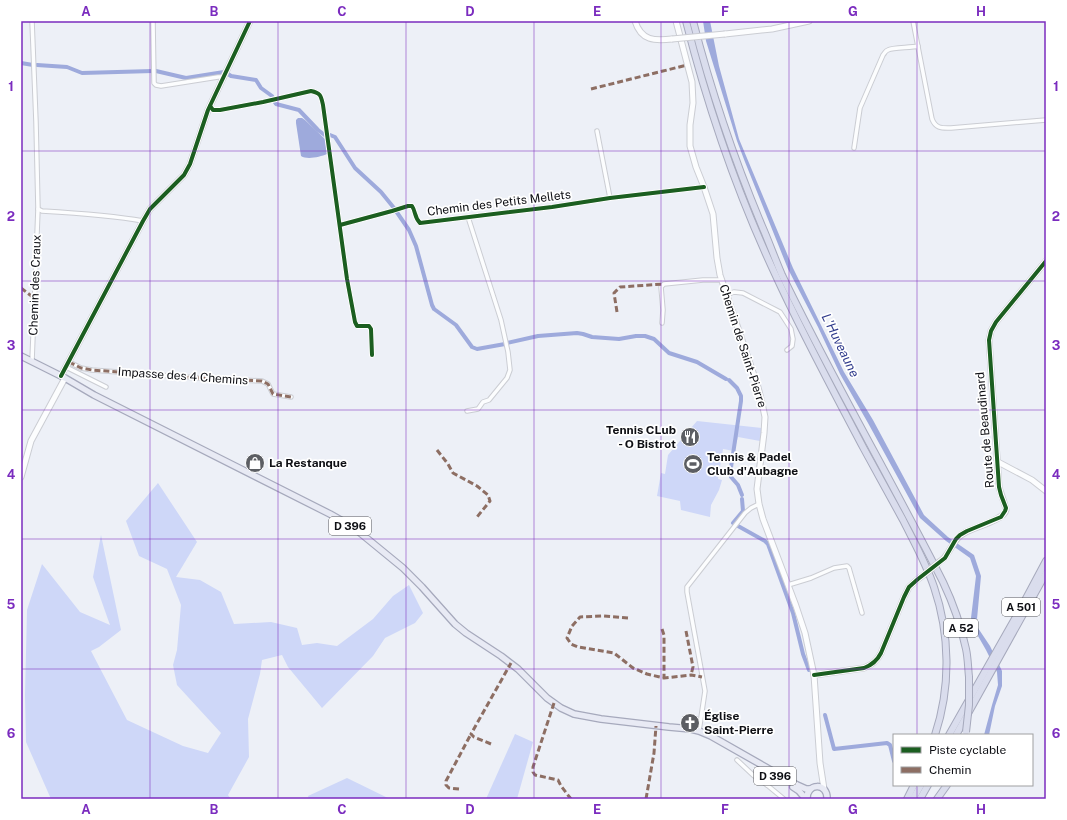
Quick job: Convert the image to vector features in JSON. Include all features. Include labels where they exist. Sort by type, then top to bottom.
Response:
[{"type":"highway","name":"A 52","points":[[686,21],[718,132],[741,193],[776,276],[822,370],[920,553],[935,588],[946,639],[946,678],[944,696],[935,734]]},
{"type":"highway","name":"A 52","points":[[693,21],[724,129],[747,190],[782,274],[828,366],[946,587],[962,631],[966,651],[969,677],[969,705],[966,734]]},
{"type":"highway","name":"A 501","points":[[998,655],[1046,561]]},
{"type":"highway","name":"A 501","points":[[950,734],[990,669],[1046,573]]},
{"type":"highway","name":"A 501","points":[[957,734],[990,669]]},
{"type":"highway","points":[[907,799],[914,786]]},
{"type":"highway","points":[[913,799],[920,786]]},
{"type":"highway","points":[[920,799],[927,786]]},
{"type":"highway","points":[[938,799],[946,786]]},
{"type":"main road","name":"D 396","points":[[21,356],[63,377],[94,395],[353,527],[403,568],[455,624],[518,669],[547,698],[568,712],[601,719],[699,731],[712,736],[797,785],[806,789],[812,788]]},
{"type":"main road","name":"D 396","points":[[743,754],[799,791],[806,799]]},
{"type":"main road","points":[[806,799],[808,792],[817,786],[824,789],[827,799]]},
{"type":"street","name":"Chemin des Craux","points":[[32,21],[38,209],[32,361]]},
{"type":"street","points":[[154,21],[154,83],[156,85],[161,86],[224,77]]},
{"type":"street","points":[[21,477],[31,441],[63,377],[67,365],[143,221],[150,209],[184,175],[190,164],[210,106],[250,21]]},
{"type":"street","points":[[636,21],[640,32],[648,38],[654,40],[772,29],[809,21]]},
{"type":"street","name":"Chemin de Saint-Pierre","points":[[676,21],[692,82],[693,103],[690,125],[690,146],[713,214],[717,258],[726,295],[758,387],[762,403],[764,433],[757,489],[759,504],[763,519],[805,633],[814,675],[820,763],[824,789]]},
{"type":"street","points":[[913,21],[932,119],[936,126],[940,128],[951,128],[1046,120]]},
{"type":"street","points":[[854,148],[860,108],[883,55],[889,49],[918,46]]},
{"type":"street","points":[[210,106],[213,110],[220,110],[255,104],[311,91],[320,95],[323,105],[347,279],[355,322],[357,326],[369,326],[371,330],[372,356]]},
{"type":"street","points":[[597,131],[610,198]]},
{"type":"street","name":"Chemin des Petits Mellets","points":[[340,225],[408,206],[412,206],[416,219],[420,223],[704,187]]},
{"type":"street","points":[[38,209],[42,211],[143,221]]},
{"type":"street","points":[[467,411],[478,409],[483,402],[489,400],[507,378],[510,370],[508,352],[501,320],[468,217]]},
{"type":"street","name":"Route de Beaudinard","points":[[814,675],[864,668],[876,661],[881,653],[909,587],[944,558],[956,540],[963,533],[996,519],[1006,512],[999,487],[988,340],[991,330],[996,322],[1046,261]]},
{"type":"street","points":[[662,323],[663,310],[661,287],[664,284],[722,280]]},
{"type":"street","points":[[726,295],[734,292],[742,293],[780,312],[790,329],[793,339],[792,346],[787,350]]},
{"type":"street","points":[[67,365],[106,387]]},
{"type":"street","name":"Impasse des 4 Chemins","points":[[67,365],[92,370],[262,381],[268,384],[273,394],[291,397]]},
{"type":"street","points":[[998,462],[1032,480],[1046,491]]},
{"type":"street","points":[[699,731],[705,691],[687,592],[688,587],[745,513],[759,504]]},
{"type":"street","points":[[788,585],[811,578],[834,568],[847,566],[849,568],[862,613]]},
{"type":"street","points":[[737,760],[753,775],[784,799]]},
{"type":"street","name":"Chemin de Saint-Pierre","points":[[812,788],[818,780],[820,763]]},
{"type":"street","points":[[767,785],[773,775]]},
{"type":"shaded area","points":[[703,21],[710,21],[719,66],[739,139],[793,268],[844,372],[873,420],[924,515],[948,537],[974,555],[981,576],[977,619],[978,628],[990,646],[1002,671],[1002,686],[995,706],[989,734],[984,734],[998,685],[997,672],[974,629],[971,618],[976,576],[970,558],[946,541],[920,518],[840,374],[788,269],[737,141],[706,41]]},
{"type":"shaded area","points":[[298,118],[305,120],[325,139],[328,146],[327,154],[310,158],[301,156],[296,123]]},
{"type":"shaded area","name":"Tennis & Padel Club d'Aubagne","points":[[697,421],[762,428],[760,441],[738,437],[734,451],[723,449],[718,479],[722,480],[719,490],[711,505],[710,517],[681,510],[680,501],[657,496],[661,473],[665,474],[668,455]]},
{"type":"shaded area","points":[[158,483],[197,542],[176,577],[200,580],[221,592],[234,624],[271,622],[297,628],[302,645],[317,643],[337,646],[373,619],[393,596],[409,585],[423,613],[415,623],[385,638],[373,656],[322,708],[288,667],[282,655],[262,660],[260,674],[248,719],[249,757],[228,795],[231,799],[51,799],[26,742],[25,695],[27,610],[42,564],[80,612],[110,625],[93,577],[101,535],[121,630],[99,647],[91,651],[127,720],[183,746],[208,753],[221,733],[177,685],[173,665],[177,650],[181,605],[167,569],[139,556],[126,521]]},
{"type":"shaded area","points":[[515,734],[533,742],[517,799],[486,799]]},
{"type":"shaded area","points":[[347,778],[390,799],[309,799],[308,796]]},
{"type":"waterway","points":[[21,63],[33,65]]},
{"type":"waterway","points":[[37,65],[67,67],[82,73],[153,71]]},
{"type":"waterway","points":[[156,71],[186,78],[224,72]]},
{"type":"waterway","points":[[228,74],[231,76],[256,80],[261,88],[273,98]]},
{"type":"waterway","points":[[274,101],[276,104],[299,110],[318,130],[326,136]]},
{"type":"waterway","points":[[330,135],[335,137],[355,168],[381,192],[394,208]]},
{"type":"waterway","points":[[396,211],[409,230],[416,246],[434,309],[456,325],[472,347],[477,349],[505,344]]},
{"type":"waterway","points":[[507,343],[538,336],[577,333],[592,337],[619,339],[645,336],[654,339],[669,353],[697,362],[726,379]]},
{"type":"waterway","points":[[729,380],[737,388],[741,396],[730,474],[738,485],[742,495]]},
{"type":"waterway","points":[[733,523],[743,511],[742,499]]},
{"type":"waterway","points":[[738,526],[768,544],[793,613],[803,654],[809,670]]},
{"type":"waterway","points":[[825,715],[834,749],[887,743],[890,745],[893,757]]},
{"type":"marked path","points":[[591,89],[687,65]]},
{"type":"marked path","points":[[617,312],[614,293],[620,287],[664,284]]},
{"type":"marked path","points":[[21,288],[34,298]]},
{"type":"marked path","points":[[69,362],[81,368],[92,370],[262,381],[268,384],[273,394],[291,397]]},
{"type":"marked path","points":[[437,450],[453,473],[477,486],[488,495],[490,501],[477,517]]},
{"type":"marked path","points":[[628,618],[603,616],[580,617],[572,626],[567,638],[571,644],[578,647],[614,653],[633,668],[647,674],[664,678],[691,675],[702,677]]},
{"type":"marked path","points":[[662,629],[664,635],[664,678]]},
{"type":"marked path","points":[[686,631],[693,667],[691,675]]},
{"type":"marked path","points":[[491,744],[474,737],[471,734],[511,663]]},
{"type":"marked path","points":[[554,703],[533,767],[533,772],[535,775],[558,780],[571,799]]},
{"type":"marked path","points":[[646,799],[654,753],[656,726]]},
{"type":"marked path","points":[[459,789],[449,788],[446,785],[446,781],[471,734]]},
{"type":"cycle path","points":[[61,376],[150,209],[184,175],[190,164],[208,110],[250,21]]},
{"type":"cycle path","points":[[210,106],[213,110],[220,110],[311,91],[320,95],[323,105],[347,279],[355,322],[357,326],[369,326],[371,329],[372,355]]},
{"type":"cycle path","points":[[340,225],[408,206],[412,206],[420,223],[704,187]]},
{"type":"cycle path","points":[[814,675],[864,668],[874,662],[881,653],[909,587],[945,558],[960,535],[1001,517],[1005,511],[1006,508],[999,487],[989,340],[991,331],[996,322],[1046,261]]},
{"type":"place","name":"Tennis CLub - O Bistrot","points":[[690,437]]},
{"type":"place","name":"La Restanque","points":[[255,463]]},
{"type":"place","name":"Tennis & Padel Club d'Aubagne","points":[[693,464]]},
{"type":"place","name":"Église Saint-Pierre","points":[[690,723]]},
{"type":"water label","name":"L'Huveaune","points":[[841,345]]}]
